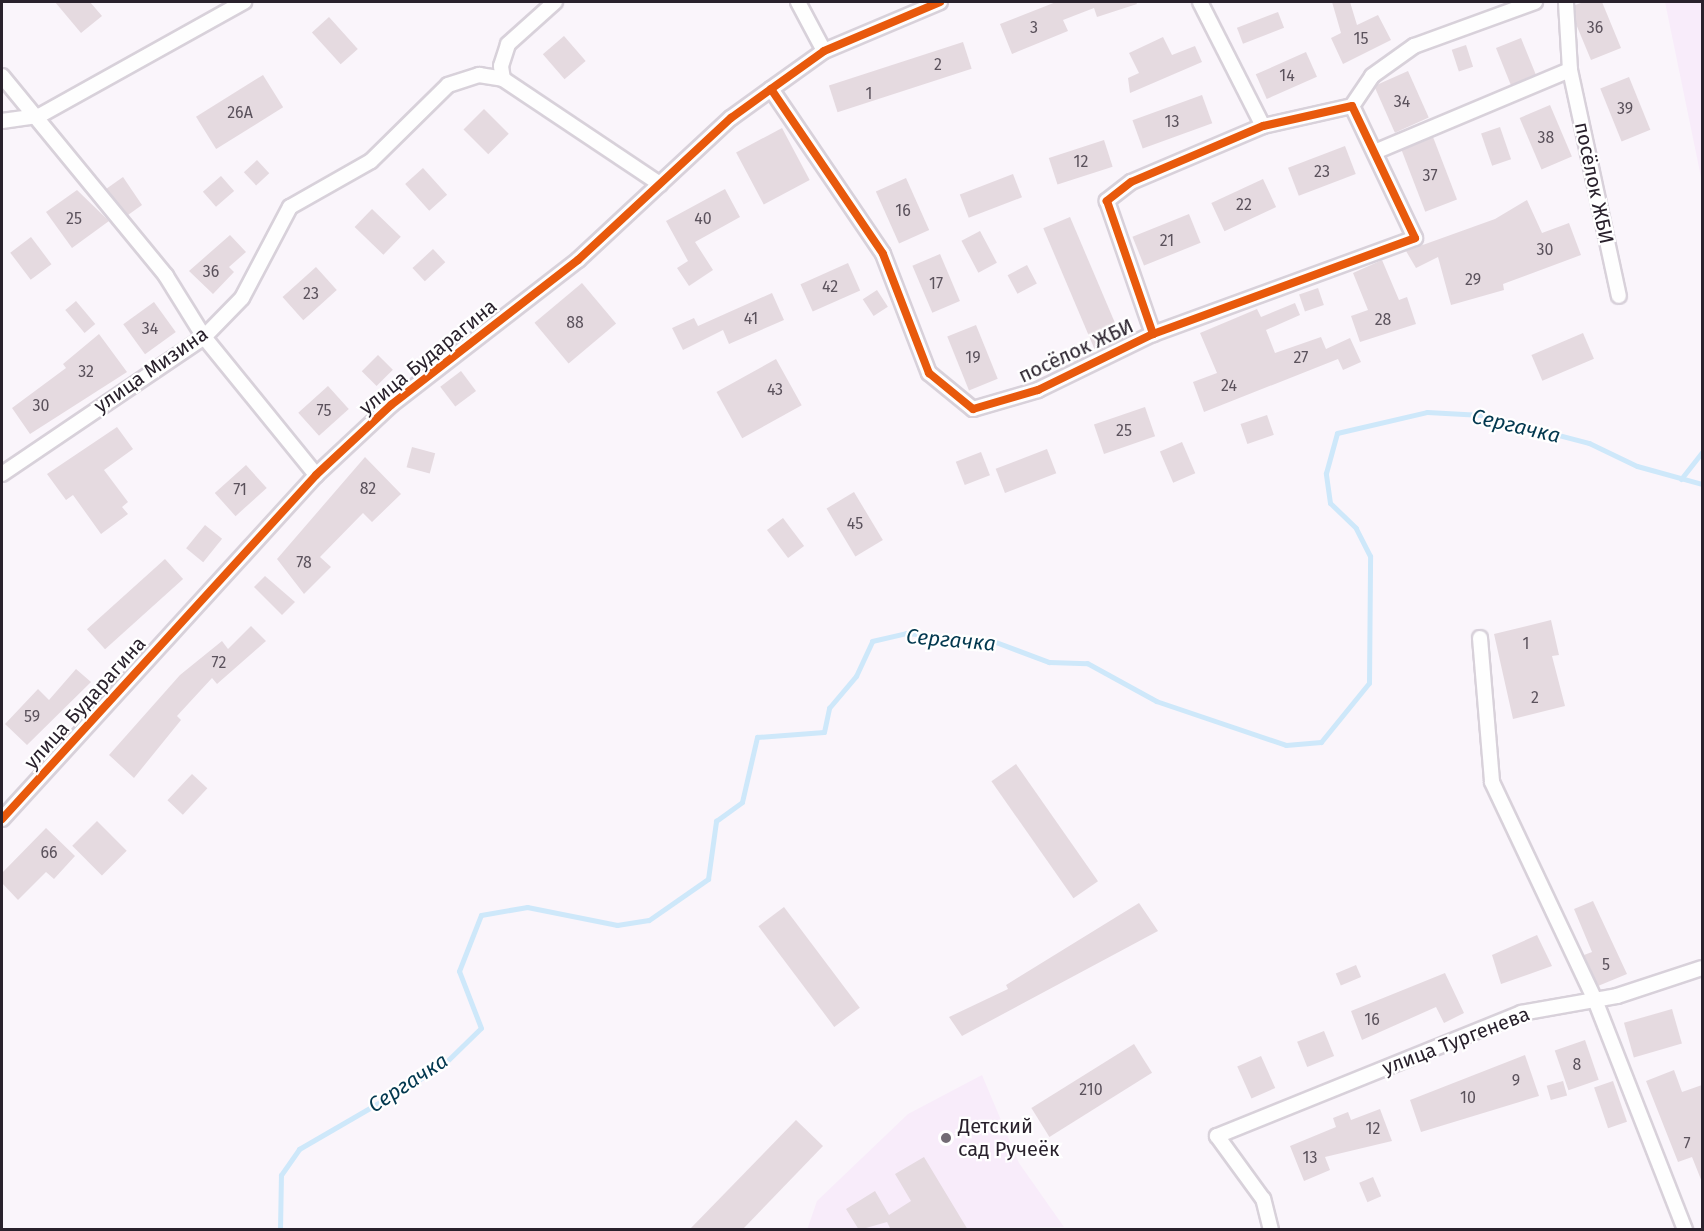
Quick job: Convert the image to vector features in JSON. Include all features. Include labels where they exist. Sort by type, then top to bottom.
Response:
[{"type":"street","points":[[2,121],[39,116],[244,2]]},
{"type":"street","points":[[555,2],[508,44],[501,66],[503,79],[660,184]]},
{"type":"street","points":[[798,2],[824,51]]},
{"type":"street","name":"улица Бударагина","points":[[2,819],[316,475],[391,405],[578,260],[660,184],[771,89],[824,51],[940,2]]},
{"type":"street","points":[[1200,2],[1263,126]]},
{"type":"street","points":[[1153,334],[1107,201],[1131,182],[1263,126],[1352,106],[1372,76],[1414,46],[1535,2]]},
{"type":"street","name":"посёлок ЖБИ","points":[[1566,2],[1570,70],[1619,296]]},
{"type":"street","points":[[1352,106],[1377,151],[1570,70]]},
{"type":"street","name":"улица Мизина","points":[[2,474],[204,337],[242,298],[290,207],[371,161],[448,85],[479,75],[503,79]]},
{"type":"street","points":[[2,76],[39,116],[97,198],[166,276],[204,337],[316,475]]},
{"type":"street","name":"посёлок ЖБИ","points":[[771,89],[883,254],[929,373],[973,409],[1038,390],[1153,334],[1416,238],[1377,151]]},
{"type":"street","points":[[1480,638],[1492,782],[1595,1000],[1685,1230]]},
{"type":"street","name":"улица Тургенева","points":[[1271,1230],[1263,1199],[1217,1136],[1521,1013],[1595,1000],[1702,968]]},
{"type":"shaded area","points":[[1665,2],[1702,2],[1702,182]]},
{"type":"shaded area","name":"Детский сад Ручеёк","points":[[982,1075],[1019,1163],[1064,1227],[807,1230],[817,1201],[908,1114]]},
{"type":"building","points":[[55,2],[90,2],[102,16],[81,33]]},
{"type":"building","points":[[1056,2],[1136,2],[1137,4],[1097,17],[1094,8],[1063,20],[1068,31],[1012,54],[1000,24]]},
{"type":"building","points":[[1332,2],[1350,2],[1357,25],[1378,15],[1391,40],[1343,64],[1331,38],[1341,33]]},
{"type":"building","points":[[1584,2],[1602,2],[1621,48],[1591,60],[1576,24],[1575,5]]},
{"type":"building","points":[[1278,12],[1284,28],[1243,44],[1237,28]]},
{"type":"building","points":[[329,17],[358,49],[341,64],[312,32]]},
{"type":"building","points":[[564,36],[586,61],[565,79],[543,54]]},
{"type":"building","points":[[1163,37],[1172,55],[1195,46],[1202,62],[1130,93],[1128,78],[1139,73],[1129,53]]},
{"type":"building","points":[[1521,38],[1536,75],[1511,85],[1496,48]]},
{"type":"building","points":[[963,42],[972,69],[838,112],[829,86]]},
{"type":"building","points":[[1466,45],[1473,67],[1459,72],[1452,50]]},
{"type":"building","points":[[1306,52],[1317,77],[1267,99],[1256,74]]},
{"type":"building","points":[[1408,71],[1429,118],[1395,133],[1374,86]]},
{"type":"building","points":[[263,75],[283,107],[216,149],[196,117]]},
{"type":"building","points":[[1629,77],[1650,130],[1622,141],[1600,89]]},
{"type":"building","points":[[1202,95],[1212,123],[1143,149],[1132,120]]},
{"type":"building","points":[[1550,105],[1572,157],[1542,169],[1520,118]]},
{"type":"building","points":[[484,109],[509,134],[488,154],[463,130]]},
{"type":"building","points":[[1500,127],[1511,159],[1492,166],[1481,134]]},
{"type":"building","points":[[782,128],[810,180],[764,205],[736,152]]},
{"type":"building","points":[[1433,137],[1457,200],[1425,212],[1401,149]]},
{"type":"building","points":[[1104,140],[1113,167],[1057,185],[1049,158]]},
{"type":"building","points":[[1345,146],[1356,174],[1299,196],[1288,168]]},
{"type":"building","points":[[257,160],[269,173],[256,185],[244,172]]},
{"type":"building","points":[[423,168],[447,195],[429,211],[405,184]]},
{"type":"building","points":[[1013,174],[1022,197],[969,218],[960,194]]},
{"type":"building","points":[[221,176],[234,191],[216,207],[203,192]]},
{"type":"building","points":[[123,177],[142,205],[128,215],[106,189]]},
{"type":"building","points":[[906,178],[929,230],[899,243],[876,191]]},
{"type":"building","points":[[1263,179],[1276,207],[1224,231],[1211,203]]},
{"type":"building","points":[[725,189],[740,217],[695,242],[713,270],[689,286],[677,268],[688,261],[666,221]]},
{"type":"building","points":[[77,190],[109,221],[72,248],[46,212]]},
{"type":"building","points":[[1527,200],[1542,233],[1569,223],[1581,255],[1503,284],[1504,290],[1451,305],[1438,257],[1416,268],[1406,251],[1495,219]]},
{"type":"building","points":[[372,209],[401,237],[383,255],[355,227]]},
{"type":"building","points":[[1189,214],[1201,243],[1144,266],[1132,237]]},
{"type":"building","points":[[1070,217],[1121,338],[1094,349],[1043,228]]},
{"type":"building","points":[[980,231],[997,263],[978,273],[961,241]]},
{"type":"building","points":[[230,235],[246,252],[229,267],[234,272],[213,294],[189,271]]},
{"type":"building","points":[[31,237],[51,264],[31,280],[10,253]]},
{"type":"building","points":[[433,249],[445,262],[425,281],[413,268]]},
{"type":"building","points":[[940,254],[960,301],[932,313],[912,266]]},
{"type":"building","points":[[1382,260],[1399,300],[1407,297],[1416,324],[1360,342],[1351,316],[1368,310],[1353,273]]},
{"type":"building","points":[[848,263],[860,290],[813,312],[800,284]]},
{"type":"building","points":[[1027,265],[1037,284],[1017,294],[1008,275]]},
{"type":"building","points":[[316,267],[337,290],[303,320],[283,297]]},
{"type":"building","points":[[582,283],[616,324],[569,363],[535,323]]},
{"type":"building","points":[[1318,288],[1324,305],[1305,312],[1299,295]]},
{"type":"building","points":[[877,290],[888,307],[874,316],[863,299]]},
{"type":"building","points":[[772,293],[784,320],[729,344],[723,330],[683,350],[672,328],[694,318],[698,326]]},
{"type":"building","points":[[76,301],[95,324],[85,333],[65,310]]},
{"type":"building","points":[[154,302],[176,332],[145,354],[123,324]]},
{"type":"building","points":[[1295,303],[1300,315],[1266,330],[1275,353],[1321,337],[1326,349],[1350,338],[1361,362],[1343,370],[1338,359],[1204,412],[1193,382],[1217,373],[1200,333],[1257,309],[1261,317]]},
{"type":"building","points":[[976,325],[998,379],[969,390],[947,337]]},
{"type":"building","points":[[1583,333],[1594,359],[1542,381],[1531,355]]},
{"type":"building","points":[[99,334],[127,372],[30,434],[12,408],[66,368],[63,364]]},
{"type":"building","points":[[378,355],[393,370],[377,386],[362,371]]},
{"type":"building","points":[[776,359],[802,405],[742,438],[717,392]]},
{"type":"building","points":[[461,371],[476,391],[455,407],[440,387]]},
{"type":"building","points":[[328,386],[349,409],[319,436],[298,413]]},
{"type":"building","points":[[1145,407],[1155,436],[1104,454],[1094,425]]},
{"type":"building","points":[[1267,415],[1274,435],[1247,444],[1241,424]]},
{"type":"building","points":[[117,427],[133,449],[104,470],[128,502],[122,507],[128,514],[101,534],[73,495],[66,500],[47,474]]},
{"type":"building","points":[[1182,442],[1195,473],[1173,483],[1160,451]]},
{"type":"building","points":[[412,447],[435,453],[430,473],[407,467]]},
{"type":"building","points":[[1047,449],[1056,473],[1005,493],[996,469]]},
{"type":"building","points":[[981,452],[990,475],[965,485],[956,462]]},
{"type":"building","points":[[365,457],[401,494],[372,522],[363,513],[320,557],[331,567],[304,594],[277,559]]},
{"type":"building","points":[[246,465],[267,488],[236,516],[215,493]]},
{"type":"building","points":[[854,492],[883,540],[855,556],[827,508]]},
{"type":"building","points":[[783,518],[804,546],[788,558],[767,530]]},
{"type":"building","points":[[205,525],[222,539],[203,562],[186,548]]},
{"type":"building","points":[[165,559],[183,579],[105,649],[87,629]]},
{"type":"building","points":[[265,576],[295,602],[282,615],[254,587]]},
{"type":"building","points":[[1551,620],[1559,655],[1552,656],[1565,706],[1513,719],[1494,634]]},
{"type":"building","points":[[251,626],[266,641],[217,684],[212,678],[177,716],[181,720],[134,778],[109,755],[180,675],[222,641],[228,649]]},
{"type":"building","points":[[76,669],[91,682],[27,745],[5,724],[38,689],[49,700]]},
{"type":"building","points":[[1016,764],[1098,881],[1073,898],[991,781]]},
{"type":"building","points":[[192,774],[207,788],[183,815],[167,800]]},
{"type":"building","points":[[97,821],[127,851],[102,875],[72,846]]},
{"type":"building","points":[[46,828],[75,856],[54,879],[46,872],[18,900],[2,883],[2,873]]},
{"type":"building","points":[[1593,901],[1627,974],[1598,986],[1584,955],[1592,952],[1574,909]]},
{"type":"building","points":[[1139,903],[1158,931],[962,1036],[949,1017],[1008,989],[1006,985]]},
{"type":"building","points":[[784,907],[860,1008],[834,1027],[758,926]]},
{"type":"building","points":[[1537,935],[1552,966],[1501,984],[1492,955]]},
{"type":"building","points":[[1356,965],[1361,977],[1341,986],[1336,974]]},
{"type":"building","points":[[1445,973],[1464,1013],[1444,1023],[1436,1007],[1362,1040],[1351,1011]]},
{"type":"building","points":[[1672,1009],[1682,1044],[1634,1057],[1624,1023]]},
{"type":"building","points":[[1324,1031],[1334,1056],[1307,1067],[1297,1042]]},
{"type":"building","points":[[1585,1040],[1599,1080],[1568,1090],[1555,1050]]},
{"type":"building","points":[[1134,1044],[1152,1073],[1049,1137],[1031,1108]]},
{"type":"building","points":[[1525,1055],[1539,1096],[1421,1132],[1410,1100]]},
{"type":"building","points":[[1261,1056],[1275,1088],[1251,1099],[1237,1067]]},
{"type":"building","points":[[1674,1070],[1682,1092],[1702,1085],[1702,1182],[1692,1157],[1678,1162],[1646,1081]]},
{"type":"building","points":[[1563,1081],[1567,1095],[1551,1100],[1547,1086]]},
{"type":"building","points":[[1613,1081],[1627,1122],[1608,1128],[1594,1088]]},
{"type":"building","points":[[1380,1109],[1392,1141],[1325,1157],[1330,1170],[1304,1181],[1290,1146],[1336,1127],[1333,1118],[1348,1112],[1351,1120]]},
{"type":"building","points":[[796,1120],[823,1146],[742,1230],[689,1230]]},
{"type":"building","points":[[924,1157],[968,1230],[891,1230],[887,1222],[859,1230],[846,1209],[875,1191],[889,1215],[911,1201],[895,1174]]},
{"type":"building","points":[[1373,1177],[1381,1196],[1367,1202],[1359,1183]]},
{"type":"waterway","name":"Сергачка","points":[[280,1230],[281,1175],[299,1149],[442,1066],[481,1028],[459,971],[481,915],[527,907],[617,925],[649,920],[708,879],[716,821],[742,802],[757,737],[824,732],[829,708],[856,676],[872,641],[906,633],[993,641],[1049,662],[1087,663],[1156,701],[1286,745],[1321,742],[1369,683],[1370,556],[1356,528],[1330,503],[1326,473],[1337,433],[1427,412],[1482,415],[1589,443],[1637,466],[1702,484]]},
{"type":"waterway","points":[[1681,479],[1702,452]]},
{"type":"cycle path","points":[[2,819],[316,475],[391,405],[578,260],[731,118],[824,51],[940,2]]},
{"type":"cycle path","points":[[771,89],[883,254],[929,373],[973,409],[1038,390],[1153,334],[1415,238],[1352,106],[1263,126],[1131,182],[1107,201],[1153,334]]},
{"type":"place","name":"Детский сад Ручеёк","points":[[946,1138]]}]
